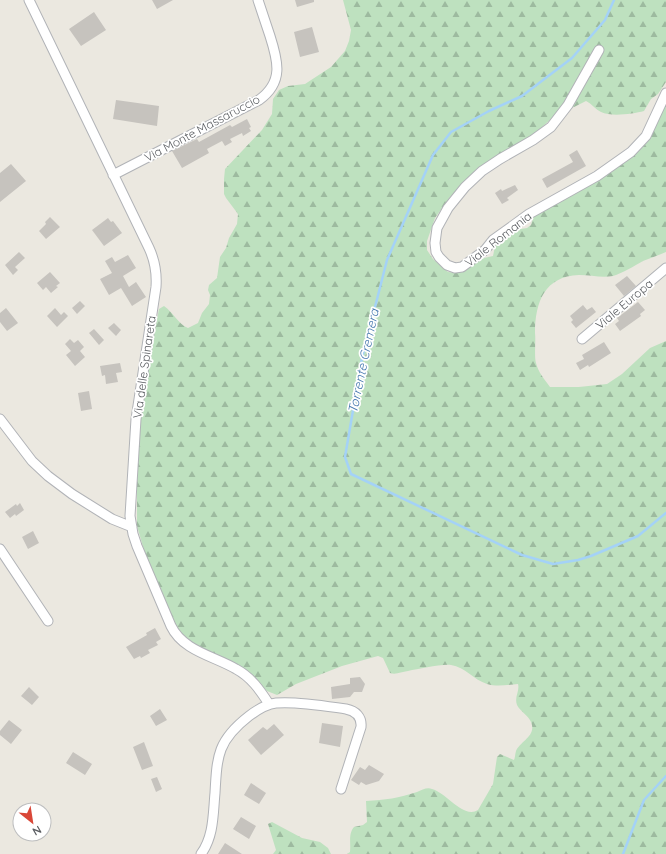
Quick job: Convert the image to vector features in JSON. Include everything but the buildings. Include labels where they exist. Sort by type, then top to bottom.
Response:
[{"type":"street","name":"Via delle Spinareta","points":[[29,0],[152,255],[156,275],[136,420],[130,498],[132,527],[137,546],[176,636],[194,649],[235,668],[244,674],[255,684],[269,704]]},
{"type":"street","name":"Via Monte Massaruccio","points":[[114,175],[259,100],[268,92],[276,77],[277,61],[258,0]]},
{"type":"street","name":"Viale Romania","points":[[599,50],[568,105],[551,127],[533,140],[482,171],[465,187],[448,208],[437,228],[435,242],[436,252],[447,265],[455,268],[462,267],[485,250],[494,240],[529,214],[597,176],[631,152],[646,136],[666,93]]},
{"type":"street","name":"Viale Europa","points":[[582,339],[666,268]]},
{"type":"street","points":[[0,419],[32,461],[48,476],[72,494],[112,519],[132,527]]},
{"type":"street","points":[[0,549],[48,621]]},
{"type":"street","points":[[201,854],[208,841],[212,825],[216,765],[221,747],[237,725],[258,709],[269,704],[282,702],[349,709],[358,714],[362,722],[361,728],[341,788]]},
{"type":"green space","points":[[343,0],[666,0],[666,82],[658,94],[651,99],[644,111],[622,114],[605,114],[586,101],[574,107],[561,110],[531,137],[483,165],[450,197],[435,218],[427,241],[427,250],[433,259],[448,272],[457,273],[484,258],[493,256],[495,246],[498,242],[514,230],[527,228],[531,225],[534,215],[615,168],[637,153],[647,142],[666,102],[666,252],[643,261],[613,276],[604,277],[579,275],[558,280],[550,286],[544,293],[537,311],[535,322],[535,356],[540,373],[550,387],[579,387],[607,384],[622,374],[650,348],[666,341],[666,854],[347,854],[350,852],[350,836],[352,830],[354,827],[363,825],[367,822],[366,801],[398,797],[430,788],[438,791],[467,811],[472,812],[478,810],[493,784],[497,757],[500,754],[514,760],[518,747],[532,731],[530,720],[516,702],[518,684],[498,686],[487,684],[478,680],[461,668],[451,665],[435,666],[392,674],[390,673],[383,658],[378,656],[342,666],[296,684],[277,695],[267,691],[252,677],[193,646],[178,632],[164,603],[144,550],[137,526],[137,469],[141,402],[159,309],[164,306],[181,324],[188,328],[198,323],[202,313],[209,304],[209,285],[217,278],[220,257],[226,248],[229,238],[237,224],[238,214],[224,194],[225,169],[262,130],[272,114],[273,99],[279,90],[288,86],[305,84],[331,67],[345,51],[351,30]]},
{"type":"green space","points":[[272,822],[302,838],[320,842],[328,848],[331,854],[273,854],[276,850],[268,824]]},
{"type":"waterway","name":"Torrente Cremera","points":[[614,0],[605,20],[572,58],[522,96],[489,111],[451,132],[433,155],[387,260],[362,358],[345,457],[351,474],[522,555],[553,564],[578,560],[591,556],[638,536],[666,513]]},
{"type":"waterway","name":"Torrente Cremera","points":[[623,854],[644,800],[666,776]]}]
